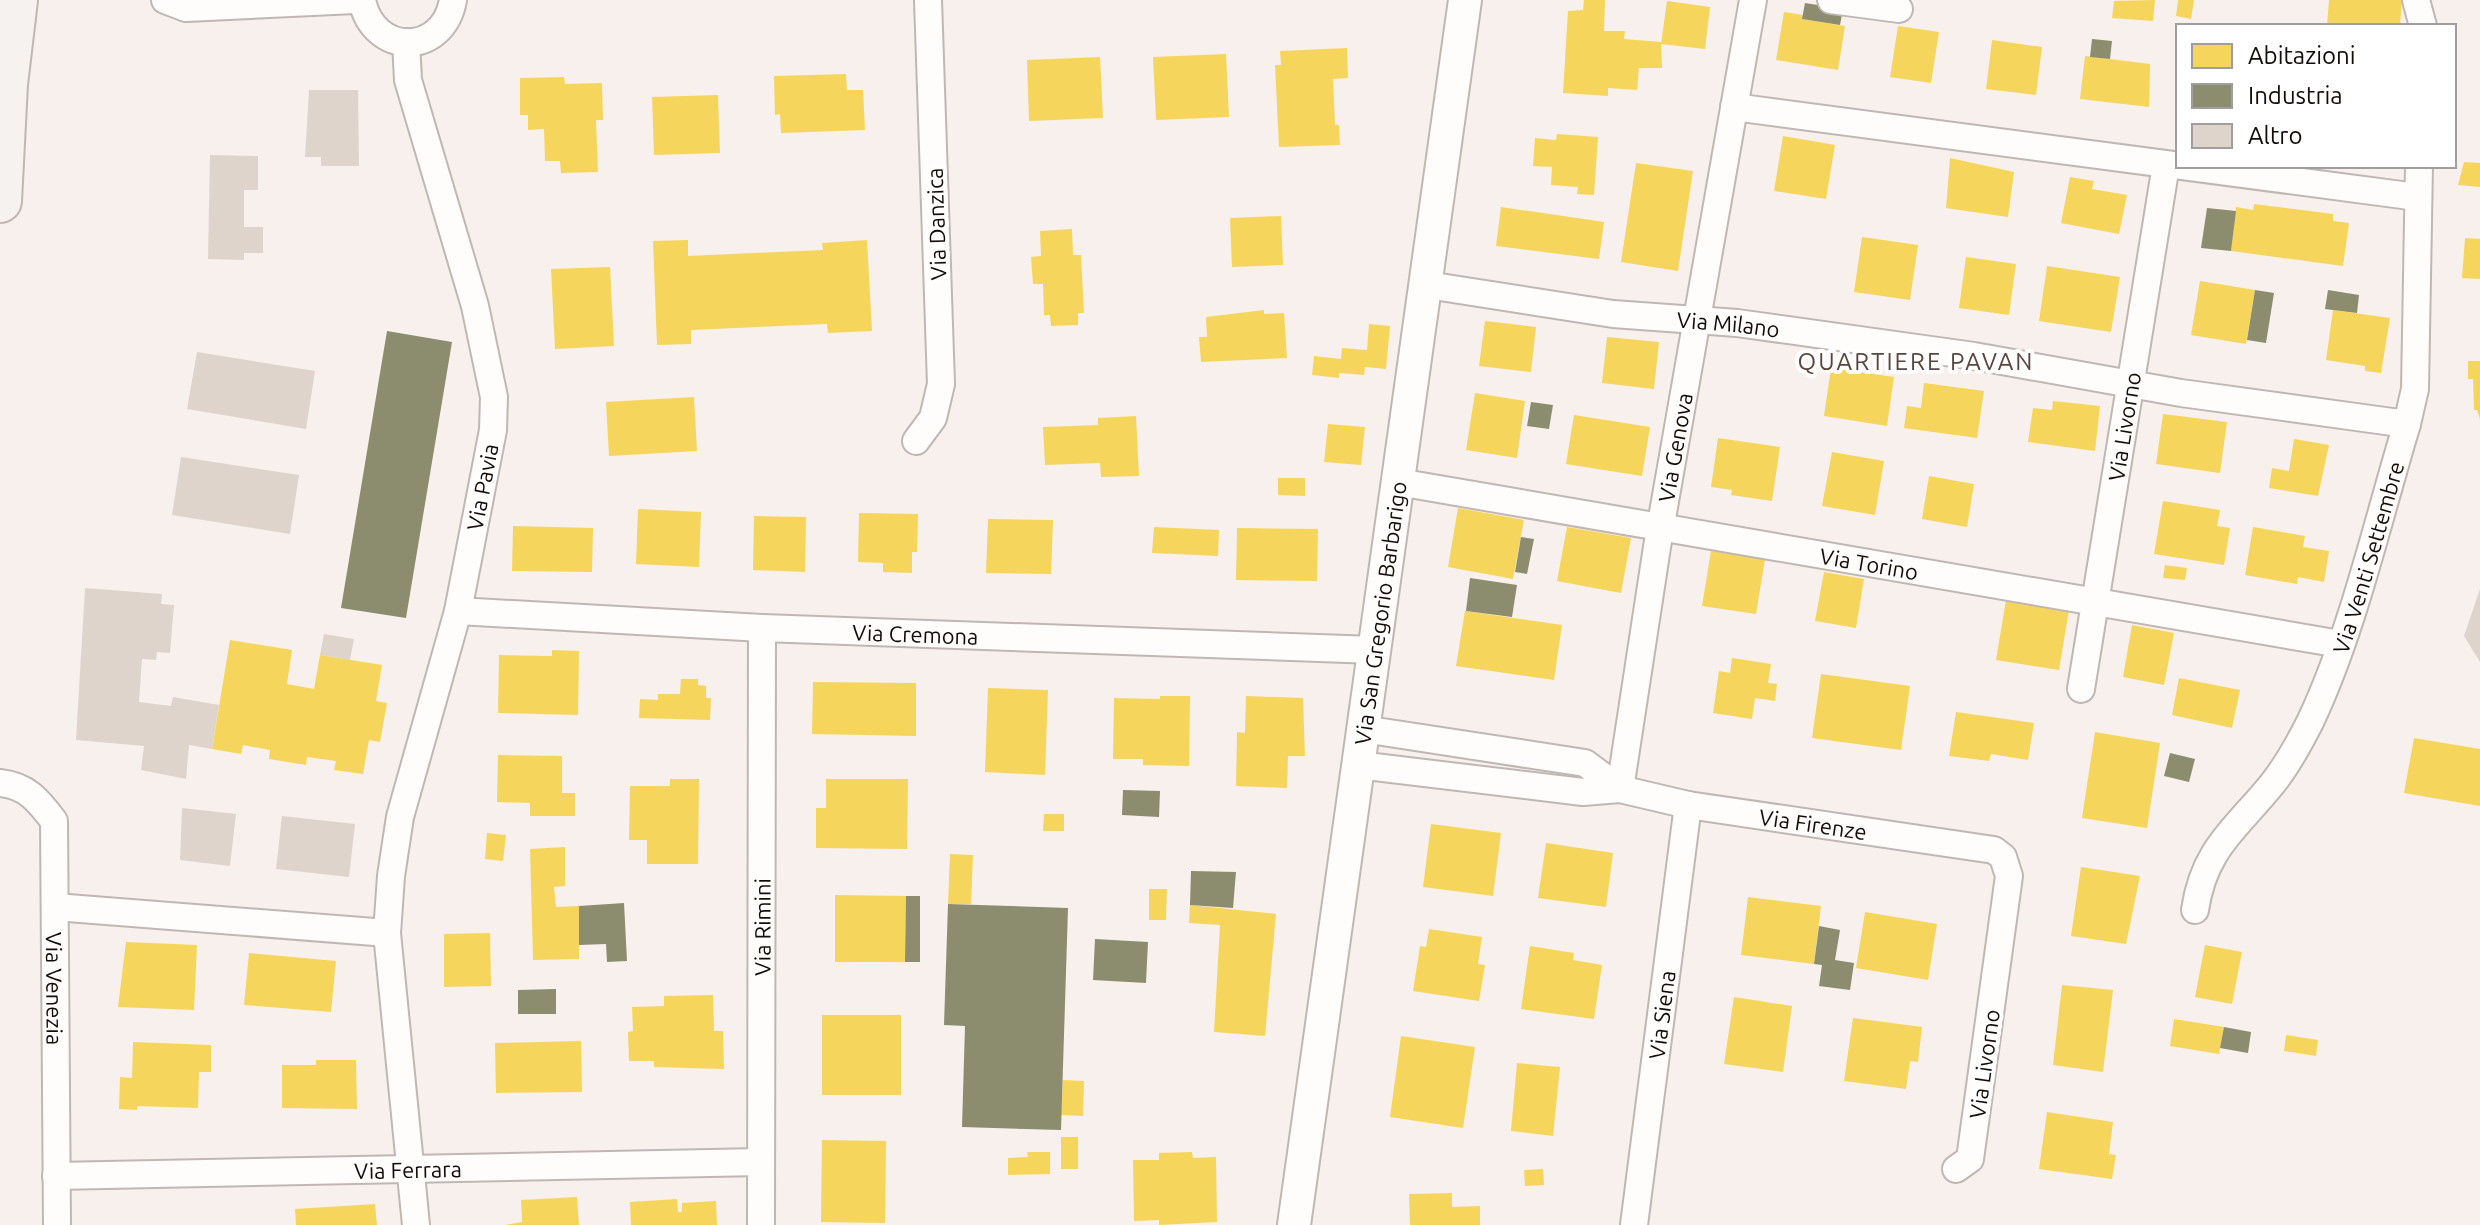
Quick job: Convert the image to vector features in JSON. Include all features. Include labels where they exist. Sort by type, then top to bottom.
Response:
[{"type":"main road","points":[[0,201],[6,84],[16,0]]},
{"type":"street","points":[[165,0],[186,8],[355,0]]},
{"type":"street","points":[[362,0],[370,23],[380,33],[406,42],[433,34],[444,25],[453,0]]},
{"type":"street","name":"Via Danzica","points":[[916,441],[933,418],[941,384],[928,0]]},
{"type":"street","name":"Via San Gregorio Barbarigo","points":[[1294,1225],[1465,0]]},
{"type":"street","points":[[1831,0],[1899,9]]},
{"type":"street","points":[[2416,0],[2422,24]]},
{"type":"street","name":"Via Genova","points":[[1620,789],[1752,1]]},
{"type":"street","name":"Via Pavia","points":[[406,42],[408,80],[475,306],[494,397],[493,430],[458,611],[400,817],[387,933],[416,1225]]},
{"type":"street","points":[[1734,107],[2176,166]]},
{"type":"street","name":"Via Livorno","points":[[2081,689],[2166,165]]},
{"type":"street","points":[[2190,168],[2417,197]]},
{"type":"street","name":"Via Venti Settembre","points":[[2195,910],[2204,869],[2218,844],[2273,783],[2295,753],[2340,644],[2407,424],[2415,389],[2419,168]]},
{"type":"street","name":"Via Milano","points":[[1427,285],[1613,314],[1737,323],[1960,354],[2131,384],[2407,424]]},
{"type":"street","name":"Via Torino","points":[[1398,482],[2340,644]]},
{"type":"street","name":"Via Cremona","points":[[458,611],[762,628],[1374,650]]},
{"type":"street","name":"Via Rimini","points":[[761,1225],[762,628]]},
{"type":"street","name":"Via Firenze","points":[[1363,729],[1585,763],[1620,789]]},
{"type":"street","name":"Via Firenze","points":[[1358,765],[1583,792],[1620,789],[1688,805],[1982,845],[2003,857]]},
{"type":"street","name":"Via Venezia","points":[[0,783],[18,785],[37,798],[54,821],[57,1225]]},
{"type":"street","name":"Via Siena","points":[[1634,1225],[1688,805]]},
{"type":"street","name":"Via Livorno","points":[[1956,1169],[1970,1159],[2009,876],[2003,857]]},
{"type":"street","points":[[55,907],[387,933]]},
{"type":"street","name":"Via Ferrara","points":[[56,1176],[761,1162]]},
{"type":"building: Abitazioni","points":[[1584,0],[1605,0],[1604,31],[1625,31],[1624,39],[1661,42],[1662,68],[1639,68],[1637,90],[1608,88],[1608,96],[1563,93],[1568,11],[1583,10]]},
{"type":"building: Abitazioni","points":[[2155,0],[2153,21],[2112,18],[2114,1]]},
{"type":"building: Abitazioni","points":[[2178,0],[2194,0],[2191,19],[2176,16]]},
{"type":"building: Abitazioni","points":[[2329,0],[2402,0],[2400,24],[2327,24]]},
{"type":"building: Abitazioni","points":[[1667,1],[1710,7],[1705,49],[1661,44]]},
{"type":"building: Abitazioni","points":[[1784,12],[1803,15],[1802,19],[1845,26],[1838,70],[1776,60]]},
{"type":"building: Abitazioni","points":[[1898,26],[1939,32],[1931,83],[1890,77]]},
{"type":"building: Abitazioni","points":[[1992,40],[2042,47],[2036,95],[1986,89]]},
{"type":"building: Abitazioni","points":[[1347,48],[1348,78],[1333,79],[1335,125],[1339,125],[1340,145],[1279,147],[1275,65],[1281,65],[1280,51]]},
{"type":"building: Abitazioni","points":[[1226,54],[1229,117],[1156,120],[1153,57]]},
{"type":"building: Abitazioni","points":[[2085,56],[2150,64],[2149,107],[2080,99]]},
{"type":"building: Abitazioni","points":[[1100,57],[1103,118],[1029,121],[1027,60]]},
{"type":"building: Abitazioni","points":[[846,74],[847,90],[863,90],[865,130],[781,133],[780,114],[775,115],[774,76]]},
{"type":"building: Abitazioni","points":[[564,77],[565,84],[602,83],[603,120],[596,120],[598,172],[561,173],[560,161],[545,161],[544,129],[528,130],[528,115],[520,115],[520,78]]},
{"type":"building: Abitazioni","points":[[718,95],[720,153],[654,155],[652,97]]},
{"type":"building: Abitazioni","points":[[1557,134],[1598,137],[1594,195],[1577,194],[1578,187],[1551,185],[1552,167],[1533,166],[1535,138],[1556,140]]},
{"type":"building: Abitazioni","points":[[1783,136],[1835,145],[1826,199],[1774,191]]},
{"type":"building: Abitazioni","points":[[1950,158],[2014,172],[2008,217],[1946,208]]},
{"type":"building: Abitazioni","points":[[2464,162],[2480,163],[2480,187],[2458,185]]},
{"type":"building: Abitazioni","points":[[1636,163],[1693,171],[1678,271],[1621,262]]},
{"type":"building: Abitazioni","points":[[2070,177],[2094,181],[2092,189],[2127,195],[2119,234],[2061,223]]},
{"type":"building: Abitazioni","points":[[2254,204],[2333,214],[2333,221],[2349,223],[2343,266],[2231,251],[2236,207],[2253,210]]},
{"type":"building: Abitazioni","points":[[1501,207],[1604,222],[1599,259],[1496,246]]},
{"type":"building: Abitazioni","points":[[1281,216],[1283,265],[1232,267],[1230,218]]},
{"type":"building: Abitazioni","points":[[1072,229],[1073,255],[1081,255],[1084,313],[1078,313],[1078,325],[1051,326],[1050,315],[1044,315],[1043,284],[1033,284],[1031,257],[1041,256],[1040,231]]},
{"type":"building: Abitazioni","points":[[1862,237],[1918,245],[1910,300],[1854,292]]},
{"type":"building: Abitazioni","points":[[2465,238],[2480,239],[2480,279],[2462,278]]},
{"type":"building: Abitazioni","points":[[688,240],[688,256],[823,250],[822,243],[867,240],[872,331],[828,333],[827,324],[691,330],[691,344],[657,345],[653,241]]},
{"type":"building: Abitazioni","points":[[1966,257],[2016,264],[2009,315],[1959,308]]},
{"type":"building: Abitazioni","points":[[2047,266],[2120,277],[2111,332],[2039,321]]},
{"type":"building: Abitazioni","points":[[610,267],[614,346],[555,349],[551,269]]},
{"type":"building: Abitazioni","points":[[2200,281],[2255,290],[2246,344],[2191,335]]},
{"type":"building: Abitazioni","points":[[1264,310],[1264,314],[1284,313],[1287,358],[1201,362],[1199,337],[1207,337],[1206,317]]},
{"type":"building: Abitazioni","points":[[2333,310],[2390,318],[2381,373],[2365,371],[2365,366],[2326,360]]},
{"type":"building: Abitazioni","points":[[1485,321],[1536,327],[1531,372],[1479,366]]},
{"type":"building: Abitazioni","points":[[1369,324],[1390,326],[1386,369],[1365,367],[1364,375],[1339,373],[1339,378],[1312,375],[1314,356],[1341,359],[1342,348],[1367,350]]},
{"type":"building: Abitazioni","points":[[1607,337],[1659,342],[1654,389],[1602,383]]},
{"type":"building: Abitazioni","points":[[2468,361],[2480,361],[2480,419],[2477,410],[2474,410],[2473,379],[2468,379]]},
{"type":"building: Abitazioni","points":[[1831,368],[1894,377],[1887,426],[1824,416]]},
{"type":"building: Abitazioni","points":[[1924,383],[1984,391],[1977,438],[1904,428],[1907,406],[1921,408]]},
{"type":"building: Abitazioni","points":[[1475,393],[1525,401],[1517,458],[1466,450]]},
{"type":"building: Abitazioni","points":[[694,397],[697,451],[609,456],[606,402]]},
{"type":"building: Abitazioni","points":[[2053,401],[2100,406],[2095,451],[2028,442],[2033,408],[2052,410]]},
{"type":"building: Abitazioni","points":[[2163,414],[2227,422],[2220,473],[2156,464]]},
{"type":"building: Abitazioni","points":[[1574,415],[1650,427],[1642,476],[1566,464]]},
{"type":"building: Abitazioni","points":[[1136,416],[1139,476],[1101,477],[1100,463],[1045,465],[1043,427],[1098,425],[1098,418]]},
{"type":"building: Abitazioni","points":[[1328,424],[1365,427],[1361,465],[1324,462]]},
{"type":"building: Abitazioni","points":[[1718,438],[1780,447],[1772,501],[1731,495],[1732,490],[1711,487]]},
{"type":"building: Abitazioni","points":[[2294,439],[2329,445],[2318,496],[2269,488],[2272,468],[2289,471]]},
{"type":"building: Abitazioni","points":[[1832,452],[1884,461],[1875,515],[1822,506]]},
{"type":"building: Abitazioni","points":[[1929,476],[1974,484],[1967,527],[1922,519]]},
{"type":"building: Abitazioni","points":[[1278,478],[1305,478],[1305,496],[1278,495]]},
{"type":"building: Abitazioni","points":[[2163,501],[2220,510],[2217,526],[2230,528],[2224,565],[2154,554]]},
{"type":"building: Abitazioni","points":[[1458,508],[1524,520],[1513,579],[1448,567]]},
{"type":"building: Abitazioni","points":[[638,509],[701,512],[699,567],[636,564]]},
{"type":"building: Abitazioni","points":[[859,513],[918,514],[917,552],[912,552],[912,573],[883,572],[883,563],[858,562]]},
{"type":"building: Abitazioni","points":[[754,516],[806,517],[805,572],[753,570]]},
{"type":"building: Abitazioni","points":[[988,519],[1053,520],[1051,574],[986,573]]},
{"type":"building: Abitazioni","points":[[513,526],[593,528],[592,572],[512,571]]},
{"type":"building: Abitazioni","points":[[1154,527],[1219,530],[1218,556],[1152,553]]},
{"type":"building: Abitazioni","points":[[1567,527],[1631,538],[1621,593],[1557,581]]},
{"type":"building: Abitazioni","points":[[2253,527],[2305,536],[2303,547],[2329,551],[2324,582],[2298,577],[2297,584],[2245,575]]},
{"type":"building: Abitazioni","points":[[1237,528],[1318,529],[1317,581],[1236,580]]},
{"type":"building: Abitazioni","points":[[1711,551],[1765,559],[1756,614],[1702,606]]},
{"type":"building: Abitazioni","points":[[2165,565],[2187,568],[2185,580],[2163,578]]},
{"type":"building: Abitazioni","points":[[1824,572],[1864,579],[1856,628],[1815,621]]},
{"type":"building: Abitazioni","points":[[2006,600],[2069,610],[2059,670],[1996,660]]},
{"type":"building: Abitazioni","points":[[1465,611],[1562,625],[1554,680],[1456,666]]},
{"type":"building: Abitazioni","points":[[2132,625],[2174,633],[2164,685],[2123,677]]},
{"type":"building: Abitazioni","points":[[230,640],[292,650],[287,684],[314,689],[320,655],[382,665],[376,701],[387,703],[380,742],[369,740],[363,774],[334,770],[336,761],[307,757],[306,765],[269,759],[270,750],[243,745],[241,754],[212,749]]},
{"type":"building: Abitazioni","points":[[552,650],[579,651],[578,715],[498,713],[499,655],[552,656]]},
{"type":"building: Abitazioni","points":[[1732,658],[1771,664],[1768,683],[1777,684],[1775,701],[1755,698],[1752,719],[1713,713],[1719,671],[1730,673]]},
{"type":"building: Abitazioni","points":[[1821,674],[1910,686],[1901,750],[1812,738]]},
{"type":"building: Abitazioni","points":[[2179,678],[2240,690],[2232,728],[2172,715]]},
{"type":"building: Abitazioni","points":[[681,679],[698,679],[698,685],[706,686],[706,698],[711,698],[710,720],[639,718],[640,699],[658,700],[658,694],[680,694]]},
{"type":"building: Abitazioni","points":[[813,682],[916,683],[916,736],[812,734]]},
{"type":"building: Abitazioni","points":[[988,688],[1048,690],[1045,775],[985,772]]},
{"type":"building: Abitazioni","points":[[1160,696],[1190,696],[1189,766],[1143,765],[1143,759],[1113,759],[1114,698],[1160,699]]},
{"type":"building: Abitazioni","points":[[1246,696],[1303,698],[1305,756],[1288,756],[1287,788],[1236,786],[1237,732],[1245,733]]},
{"type":"building: Abitazioni","points":[[1956,712],[2034,723],[2028,760],[1991,754],[1989,761],[1949,756]]},
{"type":"building: Abitazioni","points":[[2095,732],[2160,743],[2147,828],[2082,818]]},
{"type":"building: Abitazioni","points":[[2414,738],[2480,749],[2480,806],[2404,793]]},
{"type":"building: Abitazioni","points":[[498,755],[562,756],[562,793],[575,793],[575,816],[530,816],[530,803],[497,802]]},
{"type":"building: Abitazioni","points":[[670,779],[699,779],[698,864],[647,864],[647,840],[629,840],[630,786],[670,786]]},
{"type":"building: Abitazioni","points":[[826,779],[908,779],[907,849],[816,848],[816,808],[826,808]]},
{"type":"building: Abitazioni","points":[[1044,814],[1064,814],[1064,831],[1043,831]]},
{"type":"building: Abitazioni","points":[[1431,824],[1501,833],[1493,896],[1423,887]]},
{"type":"building: Abitazioni","points":[[487,833],[506,835],[503,861],[485,859]]},
{"type":"building: Abitazioni","points":[[1546,843],[1613,853],[1606,907],[1538,898]]},
{"type":"building: Abitazioni","points":[[565,847],[565,886],[554,887],[556,907],[579,906],[579,959],[533,960],[530,849]]},
{"type":"building: Abitazioni","points":[[950,854],[973,855],[971,904],[948,904]]},
{"type":"building: Abitazioni","points":[[2081,867],[2140,876],[2126,944],[2071,936]]},
{"type":"building: Abitazioni","points":[[1149,889],[1167,889],[1166,920],[1149,920]]},
{"type":"building: Abitazioni","points":[[835,895],[906,896],[905,962],[835,962]]},
{"type":"building: Abitazioni","points":[[1748,897],[1821,906],[1814,964],[1741,955]]},
{"type":"building: Abitazioni","points":[[1190,905],[1276,914],[1265,1036],[1214,1032],[1220,925],[1189,923]]},
{"type":"building: Abitazioni","points":[[1865,912],[1937,924],[1928,980],[1856,968]]},
{"type":"building: Abitazioni","points":[[1429,929],[1482,937],[1478,964],[1485,965],[1479,1001],[1413,991],[1420,946],[1426,947]]},
{"type":"building: Abitazioni","points":[[490,933],[491,986],[444,987],[444,934]]},
{"type":"building: Abitazioni","points":[[126,942],[197,945],[194,1010],[118,1007]]},
{"type":"building: Abitazioni","points":[[2205,945],[2242,952],[2232,1004],[2195,997]]},
{"type":"building: Abitazioni","points":[[1530,946],[1574,953],[1573,960],[1602,965],[1594,1019],[1521,1009]]},
{"type":"building: Abitazioni","points":[[249,953],[336,961],[331,1012],[244,1005]]},
{"type":"building: Abitazioni","points":[[2062,985],[2113,990],[2103,1072],[2053,1065]]},
{"type":"building: Abitazioni","points":[[713,995],[714,1031],[723,1031],[724,1069],[654,1067],[654,1061],[629,1061],[628,1032],[633,1031],[632,1007],[664,1006],[664,996]]},
{"type":"building: Abitazioni","points":[[1734,997],[1792,1006],[1783,1072],[1724,1064]]},
{"type":"building: Abitazioni","points":[[822,1015],[901,1015],[901,1095],[822,1095]]},
{"type":"building: Abitazioni","points":[[1853,1018],[1922,1027],[1918,1062],[1910,1061],[1906,1089],[1844,1081]]},
{"type":"building: Abitazioni","points":[[2174,1019],[2224,1027],[2219,1054],[2170,1046]]},
{"type":"building: Abitazioni","points":[[2286,1035],[2318,1040],[2316,1056],[2284,1051]]},
{"type":"building: Abitazioni","points":[[1401,1036],[1475,1047],[1463,1128],[1390,1117]]},
{"type":"building: Abitazioni","points":[[581,1041],[582,1092],[496,1093],[495,1043]]},
{"type":"building: Abitazioni","points":[[133,1042],[211,1045],[211,1072],[199,1072],[198,1108],[137,1106],[137,1110],[119,1109],[120,1077],[132,1078]]},
{"type":"building: Abitazioni","points":[[316,1060],[356,1060],[357,1109],[282,1108],[282,1065],[316,1065]]},
{"type":"building: Abitazioni","points":[[1517,1063],[1560,1067],[1553,1136],[1511,1131]]},
{"type":"building: Abitazioni","points":[[1063,1080],[1084,1081],[1083,1116],[1061,1115]]},
{"type":"building: Abitazioni","points":[[2047,1112],[2113,1122],[2109,1154],[2116,1155],[2112,1179],[2039,1169]]},
{"type":"building: Abitazioni","points":[[1061,1137],[1078,1137],[1078,1169],[1061,1169]]},
{"type":"building: Abitazioni","points":[[822,1140],[886,1141],[885,1223],[821,1222]]},
{"type":"building: Abitazioni","points":[[1027,1152],[1050,1152],[1050,1174],[1008,1175],[1008,1158],[1028,1157]]},
{"type":"building: Abitazioni","points":[[1192,1152],[1193,1158],[1216,1157],[1217,1222],[1159,1225],[1159,1220],[1134,1221],[1133,1160],[1159,1160],[1159,1153]]},
{"type":"building: Abitazioni","points":[[1543,1169],[1544,1185],[1525,1186],[1524,1170]]},
{"type":"building: Abitazioni","points":[[1452,1193],[1452,1207],[1480,1206],[1480,1225],[1410,1225],[1409,1194]]},
{"type":"building: Abitazioni","points":[[577,1197],[579,1225],[505,1225],[522,1222],[521,1200]]},
{"type":"building: Abitazioni","points":[[677,1199],[678,1212],[682,1212],[682,1203],[716,1201],[717,1225],[631,1225],[630,1202]]},
{"type":"building: Abitazioni","points":[[375,1204],[377,1225],[296,1225],[295,1209]]},
{"type":"building: Industria","points":[[1805,3],[1843,9],[1840,25],[1802,19]]},
{"type":"building: Industria","points":[[2092,39],[2112,41],[2110,59],[2090,57]]},
{"type":"building: Industria","points":[[2207,208],[2236,211],[2231,251],[2201,248]]},
{"type":"building: Industria","points":[[2255,290],[2274,293],[2266,343],[2247,340]]},
{"type":"building: Industria","points":[[2328,290],[2359,295],[2357,313],[2325,309]]},
{"type":"building: Industria","points":[[387,331],[452,342],[406,618],[341,608]]},
{"type":"building: Industria","points":[[1531,402],[1553,405],[1549,429],[1527,426]]},
{"type":"building: Industria","points":[[1521,537],[1534,539],[1527,574],[1515,572]]},
{"type":"building: Industria","points":[[1470,578],[1517,585],[1512,617],[1466,611]]},
{"type":"building: Industria","points":[[2170,753],[2195,759],[2189,782],[2164,776]]},
{"type":"building: Industria","points":[[1123,790],[1160,791],[1159,817],[1122,815]]},
{"type":"building: Industria","points":[[1191,871],[1236,872],[1233,908],[1190,905]]},
{"type":"building: Industria","points":[[906,896],[920,896],[920,962],[905,962]]},
{"type":"building: Industria","points":[[624,903],[627,961],[607,962],[606,944],[579,945],[579,906]]},
{"type":"building: Industria","points":[[948,904],[1068,908],[1061,1130],[962,1127],[965,1026],[944,1025]]},
{"type":"building: Industria","points":[[1819,926],[1840,930],[1835,960],[1854,963],[1850,990],[1819,986],[1822,965],[1814,964]]},
{"type":"building: Industria","points":[[1095,939],[1148,942],[1146,983],[1093,980]]},
{"type":"building: Industria","points":[[556,989],[556,1014],[518,1014],[518,990]]},
{"type":"building: Industria","points":[[2224,1027],[2251,1032],[2248,1053],[2220,1048]]},
{"type":"building: Altro","points":[[309,90],[358,90],[359,166],[321,166],[321,157],[305,157]]},
{"type":"building: Altro","points":[[210,155],[258,156],[258,190],[244,190],[244,227],[263,227],[263,253],[244,253],[244,260],[208,259]]},
{"type":"building: Altro","points":[[197,352],[315,371],[306,429],[187,409]]},
{"type":"building: Altro","points":[[181,457],[299,475],[290,534],[172,515]]},
{"type":"building: Altro","points":[[85,588],[162,594],[161,604],[174,605],[170,653],[157,652],[156,660],[142,659],[139,702],[171,706],[173,697],[219,705],[212,749],[189,745],[186,779],[141,770],[144,746],[76,740]]},
{"type":"building: Altro","points":[[2480,589],[2480,662],[2464,636]]},
{"type":"building: Altro","points":[[324,634],[354,639],[350,660],[320,655]]},
{"type":"building: Altro","points":[[182,808],[236,814],[230,866],[180,860]]},
{"type":"building: Altro","points":[[282,816],[355,824],[349,877],[276,869]]},
{"type":"district","name":"QUARTIERE PAVAN","points":[[1916,361]]}]
